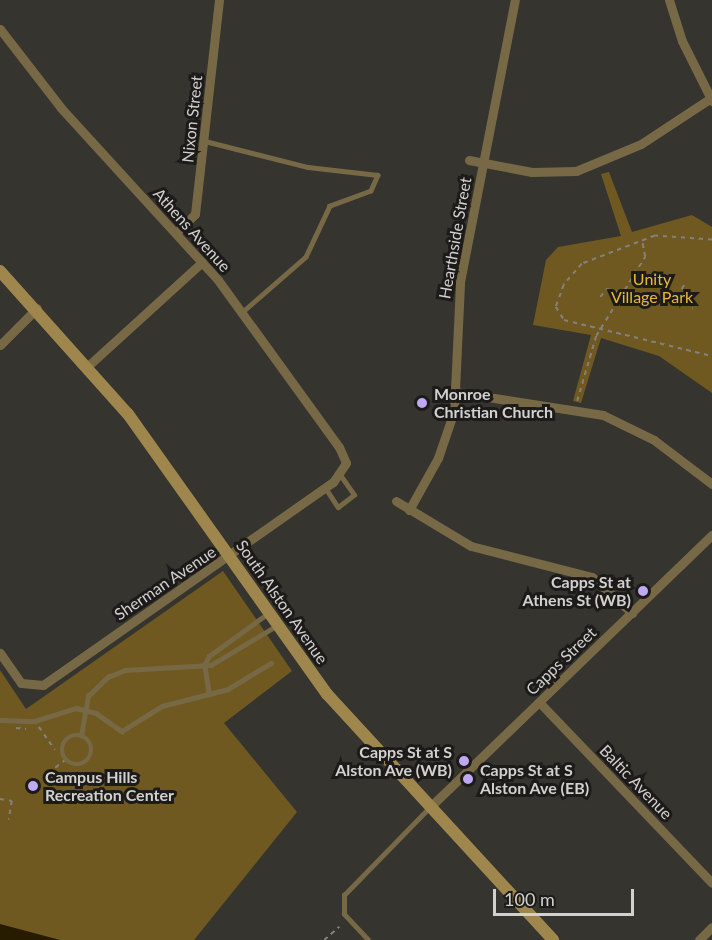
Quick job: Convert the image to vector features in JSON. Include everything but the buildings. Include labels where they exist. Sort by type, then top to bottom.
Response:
[{"type":"street","name":"Nixon Street","points":[[177,232],[195,214],[205,141],[219,0]]},
{"type":"street","name":"Hearthside Street","points":[[410,510],[438,458],[456,392],[460,282],[514,0]]},
{"type":"street","points":[[469,160],[532,172],[576,171],[641,144],[711,100],[669,0]]},
{"type":"street","name":"Athens Avenue","points":[[0,29],[83,133],[177,232],[243,312],[346,463]]},
{"type":"street","points":[[89,365],[202,262]]},
{"type":"street","name":"South Alston Avenue","points":[[0,271],[89,365],[230,557],[267,614],[368,743],[553,940]]},
{"type":"street","points":[[0,345],[37,308]]},
{"type":"street","points":[[456,392],[575,408],[632,427],[712,484]]},
{"type":"street","name":"Sherman Avenue","points":[[0,653],[21,683],[44,685],[230,557],[325,488],[340,475],[346,463]]},
{"type":"street","points":[[396,501],[480,550],[582,572],[632,613]]},
{"type":"street","name":"Capps Street","points":[[430,807],[712,535]]},
{"type":"street","name":"Baltic Avenue","points":[[539,702],[712,883]]},
{"type":"street","points":[[700,940],[712,927]]},
{"type":"lane","points":[[205,141],[308,167],[378,175],[370,191],[330,206],[306,257],[243,312]]},
{"type":"lane","points":[[325,488],[338,507],[354,495],[340,475]]},
{"type":"lane","points":[[204,665],[267,614]]},
{"type":"lane","points":[[81,736],[85,711],[97,685],[125,670],[204,665],[239,652],[276,626]]},
{"type":"lane","points":[[0,720],[35,721],[85,711],[122,731],[162,706],[209,695],[271,663]]},
{"type":"lane","points":[[204,665],[209,695]]},
{"type":"lane","points":[[81,736],[91,746],[89,758],[78,765],[65,760],[64,743],[81,736]]},
{"type":"lane","points":[[368,940],[344,914],[344,895],[430,807]]},
{"type":"path","points":[[712,240],[666,236],[642,242],[582,264],[561,290],[560,318],[600,330],[712,356]]},
{"type":"path","points":[[575,408],[600,330],[638,273],[645,257],[642,242]]},
{"type":"path","points":[[638,273],[693,309]]},
{"type":"path","points":[[676,298],[685,283]]},
{"type":"path","points":[[600,297],[608,289],[624,293]]},
{"type":"path","points":[[14,728],[39,727],[55,750]]},
{"type":"path","points":[[48,773],[65,760]]},
{"type":"path","points":[[0,799],[12,801],[9,820]]},
{"type":"path","points":[[324,940],[339,927]]},
{"type":"green space","name":"Unity Village Park","points":[[609,172],[632,232],[692,215],[712,227],[712,393],[659,356],[601,338],[581,403],[573,401],[591,335],[533,325],[546,260],[558,247],[621,236],[601,174]]},
{"type":"green space","points":[[223,571],[292,671],[224,723],[297,812],[194,940],[0,940],[0,670],[26,709]]},
{"type":"shaded area","points":[[0,924],[60,940],[0,940]]},
{"type":"place","name":"Monroe Christian Church","points":[[422,403]]},
{"type":"place","name":"Capps St at Athens St (WB)","points":[[643,591]]},
{"type":"place","name":"Capps St at S Alston Ave (WB)","points":[[464,761]]},
{"type":"place","name":"Capps St at S Alston Ave (EB)","points":[[468,779]]},
{"type":"place","name":"Campus Hills Recreation Center","points":[[33,786]]}]
